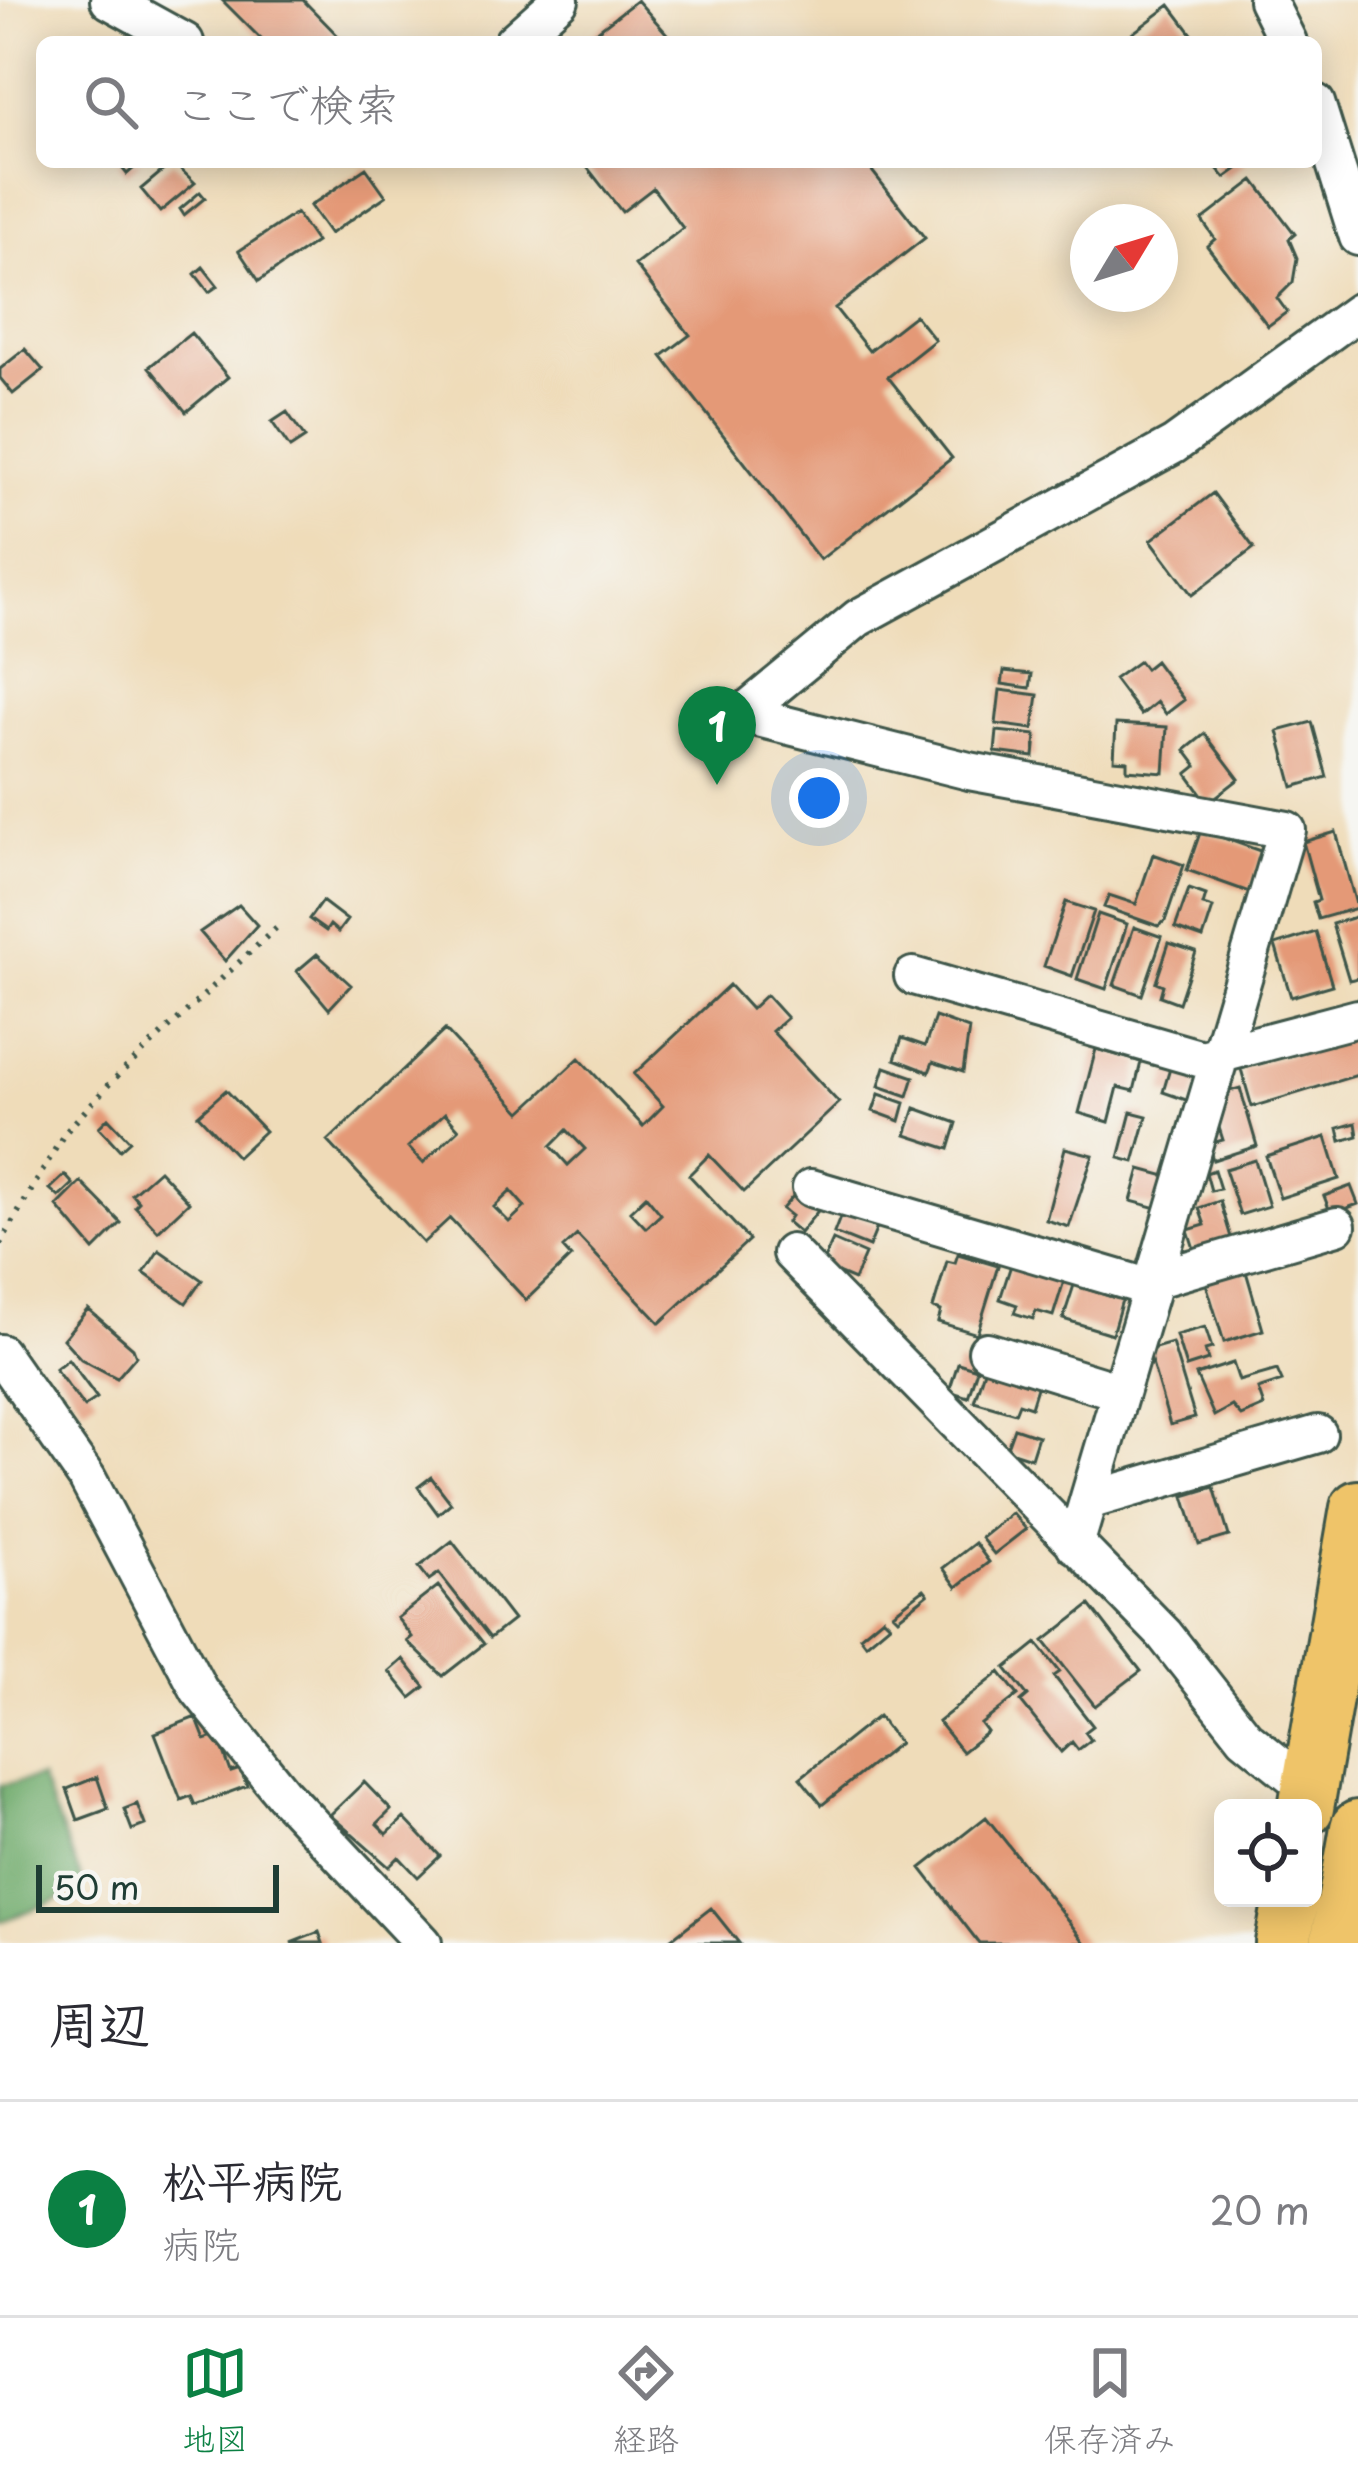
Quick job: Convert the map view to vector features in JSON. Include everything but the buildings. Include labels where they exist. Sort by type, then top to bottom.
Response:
[{"type":"highway","points":[[1308,1799],[1358,1508]]},
{"type":"highway","points":[[1338,1943],[1358,1828]]},
{"type":"highway","points":[[1283,1943],[1289,1907]]},
{"type":"street","points":[[109,0],[174,36]]},
{"type":"street","points":[[521,36],[560,0]]},
{"type":"street","points":[[1268,0],[1285,36]]},
{"type":"street","points":[[1322,122],[1358,237]]},
{"type":"street","points":[[1076,1545],[1287,830],[969,771],[742,714],[858,618],[1174,445],[1358,313]]},
{"type":"street","points":[[914,976],[1202,1059],[1358,1018]]},
{"type":"street","points":[[811,1188],[1152,1284],[1337,1226]]},
{"type":"street","points":[[790,1252],[1164,1634],[1245,1736],[1308,1799]]},
{"type":"street","points":[[987,1351],[1120,1392]]},
{"type":"street","points":[[0,1353],[86,1478],[199,1690],[284,1794],[423,1943]]},
{"type":"street","points":[[1088,1501],[1318,1434]]},
{"type":"path","points":[[0,1244],[64,1134],[113,1081],[278,926]]},
{"type":"green space","points":[[40,1778],[83,1883],[58,1900],[0,1922],[0,1785]]},
{"type":"place","name":"松平病院","points":[[717,785]]}]
